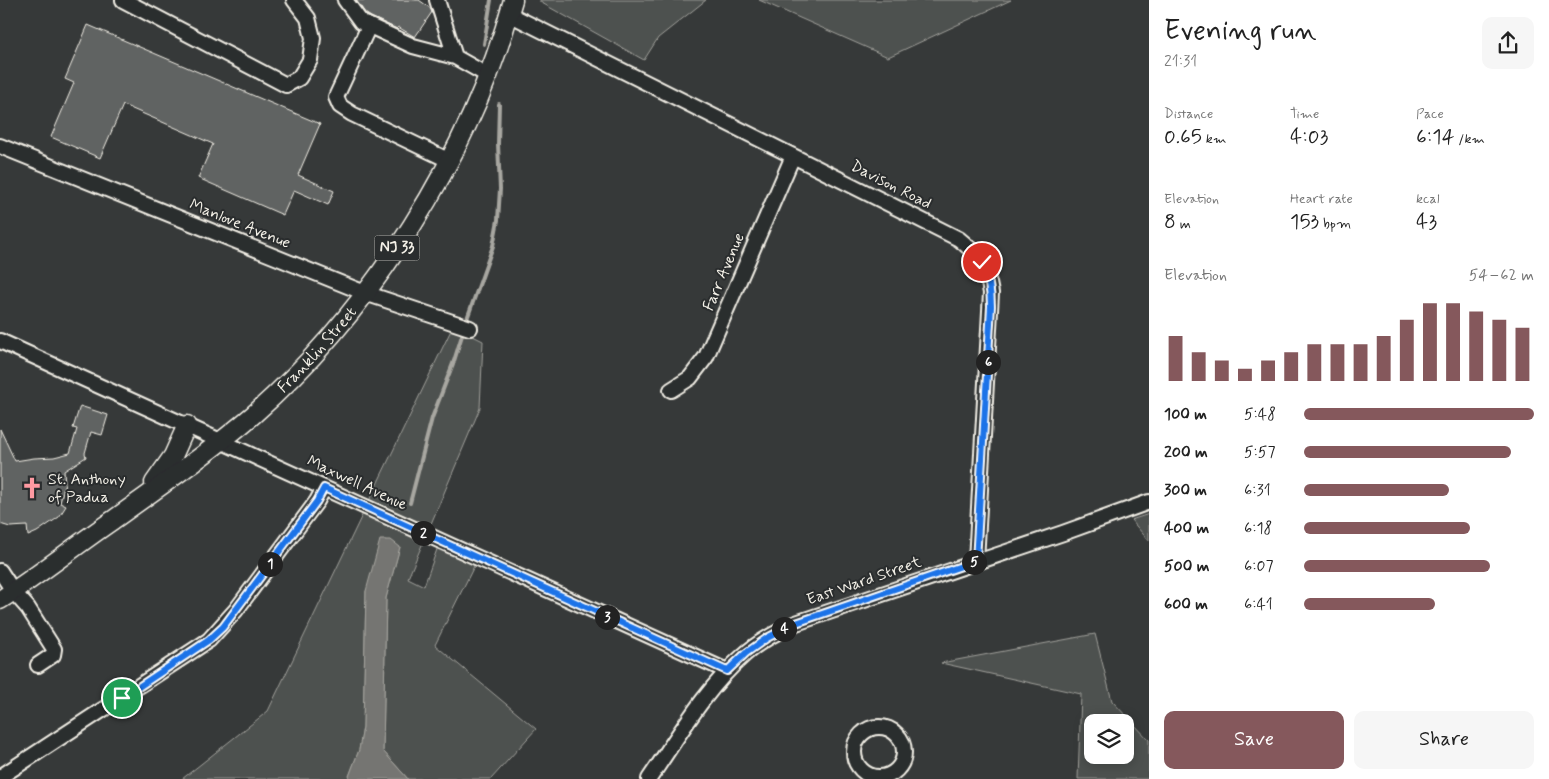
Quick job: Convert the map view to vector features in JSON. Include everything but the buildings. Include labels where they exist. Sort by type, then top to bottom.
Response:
[{"type":"main road","name":"Franklin Street","points":[[6,596],[222,441],[254,414],[290,379],[341,324],[366,293],[423,207],[470,116],[488,75],[511,7]]},
{"type":"main road","points":[[144,496],[173,456],[187,425]]},
{"type":"street","points":[[123,0],[286,85],[299,78],[310,60],[313,38],[308,18],[294,0]]},
{"type":"street","points":[[345,0],[361,22],[413,46],[454,57],[488,75]]},
{"type":"street","points":[[437,0],[454,57]]},
{"type":"street","name":"Davison Road","points":[[511,7],[793,156],[959,239],[972,249],[982,262],[988,277],[991,293],[976,561]]},
{"type":"street","points":[[369,26],[336,97],[340,106],[368,122],[448,160]]},
{"type":"street","name":"Manlove Avenue","points":[[0,146],[366,293],[470,328]]},
{"type":"street","name":"Farr Avenue","points":[[671,390],[690,378],[706,357],[793,156]]},
{"type":"street","name":"Maxwell Avenue","points":[[2,346],[187,425],[727,671]]},
{"type":"street","points":[[0,777],[209,640],[236,610],[317,501],[324,488]]},
{"type":"street","name":"East Ward Street","points":[[649,779],[727,671],[746,653],[767,638],[796,623],[1149,502]]},
{"type":"street","points":[[0,571],[6,596],[28,608],[54,649],[53,655],[38,665]]},
{"type":"shaded area","points":[[540,0],[706,0],[658,38],[644,60],[540,2]]},
{"type":"shaded area","points":[[759,0],[1011,0],[888,57]]},
{"type":"shaded area","points":[[453,326],[483,341],[480,408],[408,578],[424,586],[441,538],[480,554],[435,645],[536,729],[491,779],[408,779],[383,751],[386,598],[400,547],[366,591],[363,727],[359,750],[348,779],[182,779],[268,711]]},
{"type":"shaded area","points":[[1149,514],[1149,541],[1131,520]]},
{"type":"shaded area","points":[[380,540],[391,540],[400,547],[386,598],[383,751],[408,779],[348,779],[359,750],[363,727],[366,591]]},
{"type":"shaded area","points":[[1095,634],[1112,701],[1124,714],[1084,714],[1084,764],[1134,764],[1134,724],[1149,740],[1149,779],[1078,779],[1081,694],[941,663]]},
{"type":"waterway","points":[[484,44],[491,0]]},
{"type":"waterway","points":[[410,503],[432,418],[454,361],[493,246],[498,220],[500,189],[499,104]]},
{"type":"place","name":"St. Anthony of Padua","points":[[32,488]]},
{"type":"route","points":[[122,698],[209,640],[223,627],[317,501],[324,488],[727,671],[746,653],[767,638],[796,623],[976,561],[991,306],[988,277],[982,262]]}]
